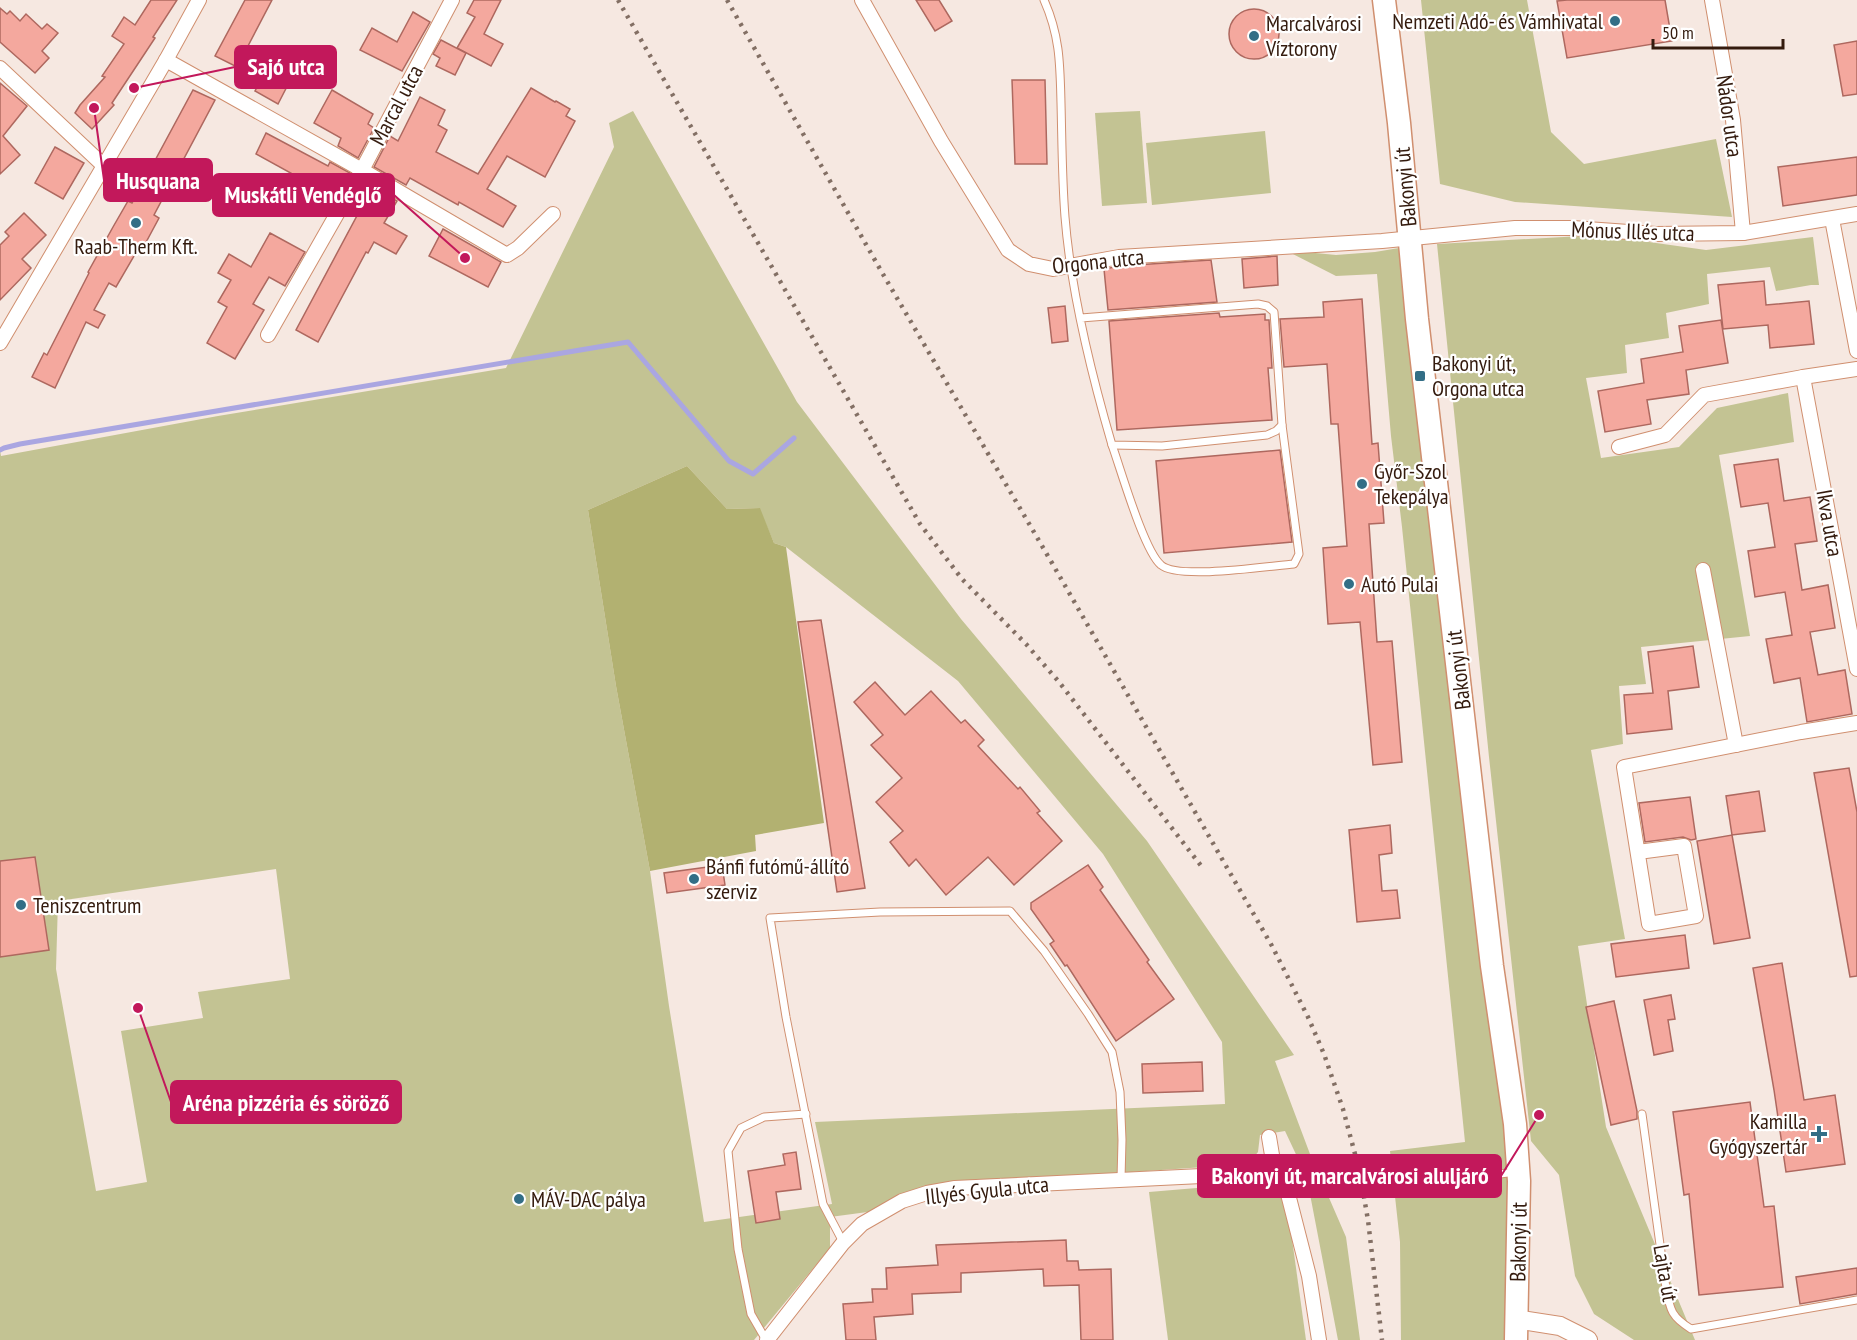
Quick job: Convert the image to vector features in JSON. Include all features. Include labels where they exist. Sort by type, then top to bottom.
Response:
[{"type":"main road","name":"Bakonyi út","points":[[1384,0],[1400,123],[1417,319],[1487,919],[1515,1124],[1519,1239],[1516,1330]]},
{"type":"street","points":[[0,343],[199,0]]},
{"type":"street","name":"Marcal utca","points":[[268,335],[362,170],[452,0]]},
{"type":"street","name":"Orgona utca","points":[[862,0],[941,141],[1008,250],[1029,264],[1053,269],[1119,257],[1409,238]]},
{"type":"street","name":"Nádor utca","points":[[1712,0],[1733,120],[1743,233]]},
{"type":"street","points":[[166,60],[362,170],[507,255],[518,248],[553,214]]},
{"type":"street","points":[[0,68],[103,165]]},
{"type":"street","name":"Mónus Illés utca","points":[[1409,238],[1515,228],[1573,228],[1656,234],[1743,233],[1857,214]]},
{"type":"street","points":[[1832,219],[1857,351]]},
{"type":"street","points":[[1618,447],[1665,435],[1704,396],[1803,376],[1857,369]]},
{"type":"street","name":"Ikva utca","points":[[1803,376],[1857,669]]},
{"type":"street","points":[[1703,570],[1736,745]]},
{"type":"street","points":[[1638,852],[1684,846],[1696,916],[1649,924],[1624,767],[1857,723]]},
{"type":"street","points":[[1269,1137],[1273,1161],[1269,1177],[1281,1184],[1288,1194],[1309,1276],[1319,1340]]},
{"type":"street","name":"Illyés Gyula utca","points":[[766,1340],[843,1243],[862,1224],[902,1201],[927,1193],[955,1188],[1243,1174],[1269,1177]]},
{"type":"street","points":[[1516,1330],[1560,1326],[1588,1340]]},
{"type":"lane","points":[[1044,0],[1059,49],[1065,218],[1071,266],[1091,371],[1112,446],[1149,549],[1161,565],[1170,569],[1205,572],[1294,564],[1299,554],[1282,425],[1274,312],[1267,306],[1258,304],[1081,318]]},
{"type":"lane","points":[[1112,446],[1162,446],[1267,435],[1282,425]]},
{"type":"lane","points":[[843,1243],[823,1204],[786,1017],[770,918],[880,912],[1010,911],[1044,951],[1112,1052],[1120,1092],[1121,1179]]},
{"type":"lane","points":[[766,1340],[751,1314],[738,1249],[728,1151],[741,1128],[764,1117],[806,1114]]},
{"type":"lane","name":"Lajta út","points":[[1642,1114],[1666,1288],[1669,1304],[1676,1320],[1692,1329],[1857,1300]]},
{"type":"lane","points":[[1420,1184],[1518,1172]]},
{"type":"green space","points":[[1421,0],[1527,0],[1551,132],[1584,164],[1716,139],[1732,217],[1515,202],[1440,184]]},
{"type":"green space","points":[[633,111],[797,402],[961,619],[1147,841],[1294,1055],[1275,1061],[1310,1154],[1346,1237],[1360,1340],[1338,1340],[1309,1189],[1285,1131],[1260,1135],[1258,1152],[1248,1164],[956,1184],[905,1207],[830,1217],[830,1248],[754,1340],[0,1340],[0,450],[1,456],[218,416],[506,368],[614,147],[609,123]],"holes":[[[687,466],[727,509],[759,508],[774,543],[786,547],[958,681],[1103,854],[1222,1042],[1225,1104],[815,1122],[832,1204],[704,1222],[650,871],[616,686],[588,510]],[[276,869],[290,979],[198,992],[203,1018],[121,1031],[147,1182],[96,1191],[56,969],[58,901]]]},
{"type":"green space","points":[[1140,111],[1147,203],[1102,206],[1095,113]]},
{"type":"green space","points":[[1265,131],[1271,193],[1152,205],[1146,143]]},
{"type":"green space","points":[[1599,235],[1706,250],[1813,237],[1819,285],[1776,291],[1770,267],[1707,274],[1709,304],[1666,313],[1669,338],[1625,345],[1627,373],[1586,378],[1601,458],[1679,447],[1717,408],[1788,393],[1794,442],[1719,455],[1750,636],[1641,647],[1646,684],[1619,686],[1623,744],[1591,750],[1625,939],[1578,946],[1606,1127],[1695,1340],[1634,1340],[1594,1314],[1575,1276],[1559,1175],[1531,1141],[1437,244]]},
{"type":"green space","points":[[1405,247],[1511,1160],[1509,1340],[1401,1340],[1400,1242],[1390,1151],[1465,1142],[1391,436],[1377,274],[1336,276],[1285,250],[1336,255]]},
{"type":"green space","points":[[1270,1184],[1287,1203],[1306,1340],[1168,1340],[1149,1192]]},
{"type":"shaded area","points":[[687,466],[727,509],[760,508],[774,543],[786,547],[824,823],[755,835],[756,851],[650,871],[616,686],[588,510]]},
{"type":"building","points":[[151,0],[177,0],[112,103],[114,105],[92,129],[75,113],[105,77],[102,76],[124,44],[112,36],[124,17],[135,25]]},
{"type":"building","points":[[245,0],[272,0],[237,67],[215,56]]},
{"type":"building","points":[[474,0],[501,0],[484,34],[503,44],[491,66],[457,48],[475,17],[467,13]]},
{"type":"building","points":[[916,0],[939,0],[952,21],[935,31]]},
{"type":"building","name":"Nemzeti Adó- és Vámhivatal","points":[[1665,0],[1672,41],[1567,58],[1557,1]]},
{"type":"building","points":[[0,8],[7,14],[10,11],[20,21],[26,14],[42,29],[47,24],[58,33],[42,51],[49,58],[35,73],[0,42]]},
{"type":"building","name":"Marcalvárosi Víztorony","points":[[1254,9],[1263,11],[1274,20],[1279,34],[1277,43],[1268,54],[1254,59],[1245,57],[1234,48],[1229,34],[1231,25],[1240,14]]},
{"type":"building","points":[[413,12],[430,22],[402,71],[360,50],[372,28],[397,42]]},
{"type":"building","points":[[441,40],[466,53],[455,75],[436,66],[440,58],[433,54]]},
{"type":"building","points":[[1857,41],[1857,94],[1843,96],[1834,45]]},
{"type":"building","points":[[273,57],[296,69],[278,104],[255,91]]},
{"type":"building","points":[[1012,80],[1045,80],[1047,164],[1015,164]]},
{"type":"building","points":[[0,83],[27,106],[3,136],[20,155],[0,174]]},
{"type":"building","points":[[531,88],[570,109],[566,116],[575,121],[545,177],[507,156],[487,189],[516,206],[503,227],[410,178],[406,185],[374,167],[390,136],[398,141],[420,97],[445,110],[438,125],[447,130],[436,152],[478,174]]},
{"type":"building","points":[[193,90],[215,100],[154,215],[159,218],[144,246],[141,244],[116,287],[109,283],[94,310],[105,315],[98,328],[86,322],[55,388],[32,377],[44,353],[47,355],[113,227],[128,201],[132,203]]},
{"type":"building","points":[[332,90],[373,114],[368,124],[374,128],[358,158],[338,146],[341,138],[314,123]]},
{"type":"building","points":[[266,133],[328,166],[330,162],[350,173],[336,198],[256,154]]},
{"type":"building","points":[[55,147],[84,163],[63,199],[35,183]]},
{"type":"building","points":[[1857,157],[1857,195],[1783,206],[1778,167]]},
{"type":"building","points":[[365,182],[397,201],[384,223],[407,236],[396,254],[374,242],[368,253],[366,252],[318,342],[296,330],[360,210],[352,206]]},
{"type":"building","points":[[24,213],[46,235],[22,259],[31,268],[0,300],[0,245],[9,236],[5,232]]},
{"type":"building","points":[[443,229],[501,262],[488,287],[429,256]]},
{"type":"building","points":[[270,233],[305,252],[285,286],[269,277],[253,304],[264,310],[235,359],[207,343],[227,307],[218,302],[231,280],[218,273],[229,254],[251,267]]},
{"type":"building","points":[[1277,256],[1278,285],[1244,288],[1242,259]]},
{"type":"building","points":[[1211,260],[1217,302],[1108,310],[1104,269]]},
{"type":"building","points":[[1764,281],[1766,305],[1809,301],[1814,344],[1770,348],[1768,325],[1723,329],[1718,285]]},
{"type":"building","points":[[1362,299],[1372,444],[1378,443],[1384,523],[1369,524],[1377,642],[1392,641],[1402,762],[1373,765],[1360,622],[1328,624],[1323,548],[1347,546],[1338,424],[1331,424],[1327,364],[1284,367],[1280,319],[1324,317],[1323,302]]},
{"type":"building","points":[[1065,306],[1068,341],[1052,343],[1048,308]]},
{"type":"building","points":[[1219,313],[1220,317],[1265,314],[1265,320],[1269,320],[1272,368],[1268,368],[1272,420],[1117,430],[1109,321]]},
{"type":"building","points":[[1721,320],[1728,363],[1686,370],[1689,394],[1647,400],[1651,424],[1605,432],[1598,391],[1644,383],[1641,359],[1683,352],[1679,326]]},
{"type":"building","points":[[1280,450],[1292,542],[1164,553],[1156,461]]},
{"type":"building","points":[[1778,459],[1784,501],[1810,497],[1817,541],[1795,544],[1802,590],[1828,585],[1835,628],[1810,632],[1818,675],[1845,670],[1852,714],[1807,722],[1800,678],[1774,683],[1766,639],[1792,635],[1785,592],[1755,597],[1748,551],[1775,547],[1768,503],[1741,507],[1734,465]]},
{"type":"building","points":[[821,620],[865,888],[837,892],[798,622]]},
{"type":"building","points":[[1693,646],[1699,687],[1668,691],[1672,729],[1627,734],[1624,695],[1653,693],[1648,652]]},
{"type":"building","points":[[875,682],[905,715],[931,691],[961,723],[965,720],[984,740],[978,746],[1018,789],[1020,787],[1040,811],[1037,813],[1062,841],[1014,885],[988,857],[946,895],[916,859],[909,866],[890,842],[903,831],[876,802],[902,778],[871,745],[883,735],[854,702]]},
{"type":"building","points":[[1849,768],[1857,812],[1857,976],[1850,977],[1814,773]]},
{"type":"building","points":[[1759,791],[1765,831],[1732,835],[1726,796]]},
{"type":"building","points":[[1690,797],[1696,839],[1683,837],[1645,842],[1639,803]]},
{"type":"building","points":[[1390,825],[1392,853],[1379,855],[1382,891],[1397,890],[1400,918],[1357,922],[1349,830]]},
{"type":"building","points":[[1732,835],[1750,938],[1714,944],[1697,841]]},
{"type":"building","name":"Teniszcentrum","points":[[35,857],[49,950],[0,957],[0,861]]},
{"type":"building","name":"Bánfi futómű-állító szerviz","points":[[722,865],[725,885],[667,893],[664,873]]},
{"type":"building","points":[[1088,865],[1103,887],[1100,890],[1174,999],[1116,1041],[1067,965],[1065,966],[1050,944],[1054,941],[1031,909],[1031,903]]},
{"type":"building","points":[[1685,935],[1689,968],[1616,977],[1611,944]]},
{"type":"building","points":[[1782,963],[1804,1100],[1835,1095],[1845,1164],[1786,1172],[1753,968]]},
{"type":"building","points":[[1671,995],[1675,1019],[1668,1020],[1673,1051],[1654,1055],[1644,1000]]},
{"type":"building","points":[[1614,1001],[1637,1119],[1611,1125],[1586,1007]]},
{"type":"building","points":[[1202,1062],[1203,1091],[1143,1093],[1142,1064]]},
{"type":"building","points":[[1750,1102],[1764,1207],[1774,1206],[1783,1287],[1699,1295],[1689,1194],[1684,1195],[1673,1112]]},
{"type":"building","points":[[796,1152],[801,1189],[776,1192],[780,1219],[756,1223],[748,1171],[785,1165],[783,1154]]},
{"type":"building","points":[[1066,1240],[1067,1261],[1078,1261],[1079,1270],[1111,1269],[1113,1340],[1081,1340],[1079,1285],[1044,1286],[1043,1269],[961,1273],[961,1292],[912,1294],[913,1314],[874,1317],[876,1340],[846,1340],[843,1304],[873,1302],[872,1289],[887,1289],[886,1268],[938,1265],[936,1245]]},
{"type":"building","points":[[1857,1268],[1857,1294],[1800,1304],[1796,1277]]},
{"type":"waterway","points":[[0,450],[20,444],[628,342],[729,461],[753,474],[794,438]]},
{"type":"railway","points":[[618,0],[920,524],[962,579],[1026,644],[1059,682],[1202,867]]},
{"type":"railway","points":[[727,0],[1272,946],[1308,1017],[1343,1109],[1359,1169],[1368,1220],[1382,1340]]},
{"type":"place","name":"Nemzeti Adó- és Vámhivatal","points":[[1615,21]]},
{"type":"place","name":"Marcalvárosi Víztorony","points":[[1254,36]]},
{"type":"place","name":"Sajó utca","points":[[134,88]]},
{"type":"place","name":"Husquana","points":[[94,108]]},
{"type":"place","name":"Raab-Therm Kft.","points":[[136,223]]},
{"type":"place","name":"Muskátli Vendéglő","points":[[465,258]]},
{"type":"place","name":"Bakonyi út, Orgona utca","points":[[1420,376]]},
{"type":"place","name":"Győr-Szol Tekepálya","points":[[1362,484]]},
{"type":"place","name":"Autó Pulai","points":[[1349,584]]},
{"type":"place","name":"Bánfi futómű-állító szerviz","points":[[694,879]]},
{"type":"place","name":"Teniszcentrum","points":[[21,905]]},
{"type":"place","name":"Aréna pizzéria és söröző","points":[[138,1008]]},
{"type":"place","name":"Bakonyi út, marcalvárosi aluljáró","points":[[1539,1115]]},
{"type":"place","name":"Kamilla Gyógyszertár","points":[[1819,1134]]},
{"type":"place","name":"MÁV-DAC pálya","points":[[519,1199]]}]
